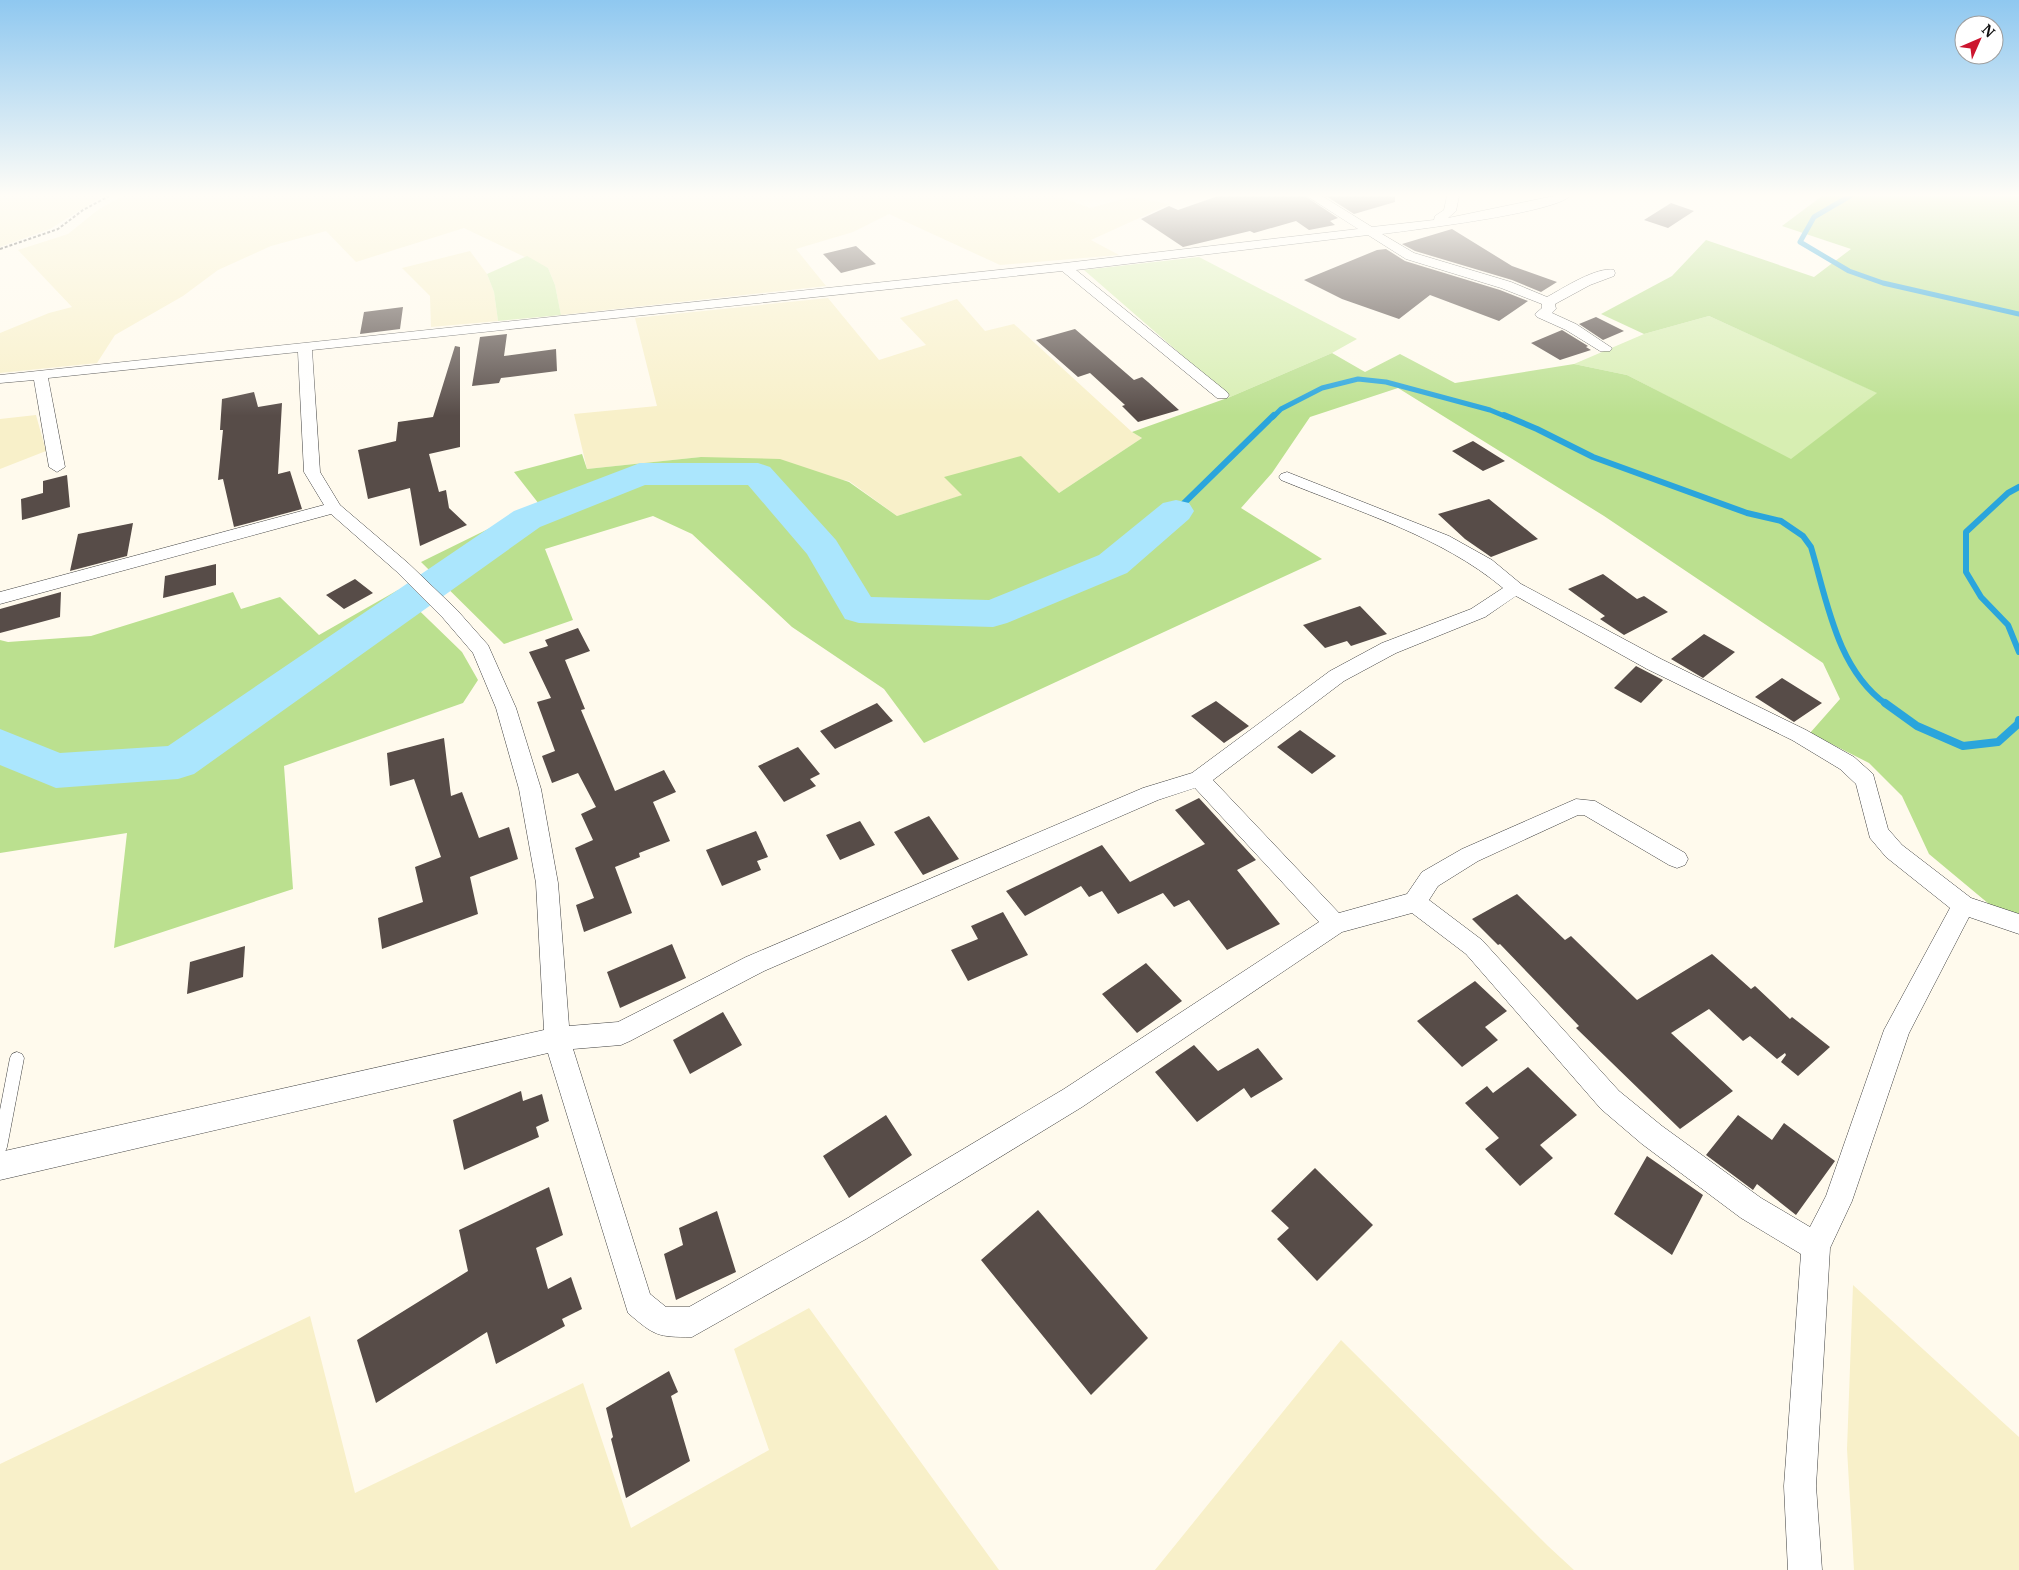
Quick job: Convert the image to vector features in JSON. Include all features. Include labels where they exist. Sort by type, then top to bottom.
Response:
[{"type":"street","points":[[0,379],[1042,269]]},
{"type":"street","points":[[1067,269],[1222,395]]},
{"type":"street","points":[[1452,269],[1506,286],[1548,302],[1585,282],[1608,273]]},
{"type":"street","points":[[1548,302],[1549,309],[1542,314],[1571,327],[1605,348]]},
{"type":"street","points":[[305,347],[312,472],[334,508],[402,567],[450,614],[481,650],[506,708],[530,789],[548,883],[556,1039],[638,1303],[661,1322],[692,1322],[856,1229],[1073,1098],[1335,924],[1415,902],[1430,879],[1470,855],[1576,807],[1587,807],[1677,859]]},
{"type":"street","points":[[40,374],[57,467]]},
{"type":"street","points":[[1287,477],[1443,540],[1486,564],[1515,588],[1654,664],[1799,735],[1847,762],[1866,780],[1878,832],[1894,852],[1963,905],[2019,924]]},
{"type":"street","points":[[0,598],[334,508]]},
{"type":"street","points":[[0,1166],[556,1039],[621,1033],[755,964],[1151,794],[1199,779],[1337,676],[1389,648],[1478,613],[1515,588]]},
{"type":"street","points":[[1199,779],[1335,924]]},
{"type":"street","points":[[1415,902],[1474,947],[1610,1100],[1652,1135],[1751,1208],[1816,1248]]},
{"type":"street","points":[[1806,1570],[1800,1486],[1816,1248],[1838,1201],[1897,1030],[1963,905]]},
{"type":"lane","points":[[0,1147],[17,1058]]},
{"type":"shaded area","points":[[36,269],[220,269],[183,296],[115,335],[97,363],[0,373],[0,333],[49,313],[72,307]]},
{"type":"shaded area","points":[[403,269],[484,269],[494,292],[498,321],[431,327],[430,296]]},
{"type":"shaded area","points":[[549,269],[812,269],[826,286],[561,315],[555,285]]},
{"type":"shaded area","points":[[828,298],[879,360],[926,345],[900,318],[957,299],[985,331],[1014,324],[1132,432],[1142,438],[1059,493],[945,477],[963,495],[897,516],[849,481],[701,457],[587,469],[574,414],[657,406],[635,318]]},
{"type":"shaded area","points":[[36,415],[46,451],[0,469],[0,419]]},
{"type":"shaded area","points":[[1853,1285],[2019,1437],[2019,1570],[1854,1570],[1847,1449]]},
{"type":"shaded area","points":[[809,1308],[999,1570],[0,1570],[0,1464],[310,1316],[355,1493],[583,1383],[631,1528],[769,1450],[734,1349]]},
{"type":"shaded area","points":[[1341,1340],[1548,1546],[1574,1570],[1155,1570]]},
{"type":"green space","points":[[498,269],[549,269],[555,285],[561,315],[498,321],[494,292],[487,274]]},
{"type":"green space","points":[[1223,269],[1357,339],[1332,353],[1230,397],[1084,270]]},
{"type":"green space","points":[[1678,269],[1791,269],[1814,277],[1824,269],[2019,269],[2019,914],[1995,909],[1929,854],[1902,796],[1869,763],[1810,733],[1840,699],[1823,663],[1604,516],[1398,388],[1310,417],[1272,473],[1241,508],[1322,559],[924,743],[884,689],[792,627],[692,534],[653,516],[545,549],[573,620],[504,644],[421,562],[539,504],[514,472],[582,454],[587,469],[701,457],[780,459],[849,482],[897,516],[962,495],[944,477],[1021,456],[1059,493],[1142,438],[1132,432],[1230,397],[1332,353],[1365,372],[1400,354],[1455,383],[1574,364],[1627,375],[1791,459],[1877,393],[1709,316],[1644,334],[1601,314],[1672,276]]},
{"type":"green space","points":[[1709,316],[1878,393],[1791,460],[1627,375],[1574,364],[1644,334]]},
{"type":"green space","points":[[398,590],[462,652],[478,680],[463,703],[284,766],[293,889],[114,948],[127,833],[0,853],[0,640],[8,642],[91,636],[233,592],[241,609],[280,597],[319,635]]},
{"type":"building","points":[[837,269],[856,269],[841,273]]},
{"type":"building","points":[[1330,269],[1432,269],[1500,290],[1528,301],[1499,321],[1430,295],[1399,319],[1342,299],[1304,280]]},
{"type":"building","points":[[1476,269],[1521,269],[1557,282],[1541,292],[1512,280]]},
{"type":"building","points":[[403,307],[400,329],[360,334],[364,312]]},
{"type":"building","points":[[1596,317],[1624,331],[1603,340],[1579,324]]},
{"type":"building","points":[[1075,329],[1134,380],[1142,377],[1179,410],[1138,422],[1122,406],[1125,405],[1090,373],[1078,377],[1036,340]]},
{"type":"building","points":[[1562,330],[1588,346],[1586,347],[1591,350],[1560,360],[1531,343]]},
{"type":"building","points":[[507,334],[504,356],[556,349],[557,371],[501,378],[499,383],[472,386],[480,337]]},
{"type":"building","points":[[455,346],[460,347],[460,447],[429,454],[439,492],[446,490],[449,508],[467,525],[420,546],[410,488],[368,499],[358,450],[396,441],[398,422],[433,417]]},
{"type":"building","points":[[254,392],[258,407],[282,403],[278,474],[290,471],[302,509],[234,527],[223,479],[218,480],[223,430],[220,430],[222,399]]},
{"type":"building","points":[[1473,441],[1505,461],[1483,471],[1452,451]]},
{"type":"building","points":[[67,475],[70,507],[22,520],[21,499],[43,493],[43,481]]},
{"type":"building","points":[[1489,499],[1538,539],[1491,557],[1465,539],[1438,514]]},
{"type":"building","points":[[133,523],[127,556],[70,571],[78,534]]},
{"type":"building","points":[[216,564],[216,585],[163,598],[165,576]]},
{"type":"building","points":[[1603,574],[1637,599],[1644,596],[1668,612],[1624,635],[1600,619],[1605,616],[1568,589]]},
{"type":"building","points":[[355,579],[373,593],[344,609],[326,595]]},
{"type":"building","points":[[61,592],[60,617],[0,633],[0,609]]},
{"type":"building","points":[[1360,606],[1387,634],[1351,646],[1347,641],[1325,648],[1303,625]]},
{"type":"building","points":[[578,628],[590,651],[565,660],[585,709],[581,710],[615,791],[664,770],[676,792],[653,802],[670,841],[639,853],[640,857],[615,867],[632,913],[584,932],[576,905],[594,898],[575,848],[593,840],[581,814],[596,807],[578,773],[552,783],[542,756],[555,751],[537,702],[551,698],[529,652],[548,646],[545,640]]},
{"type":"building","points":[[1704,634],[1735,652],[1703,678],[1671,659]]},
{"type":"building","points":[[1636,666],[1663,680],[1641,703],[1614,688]]},
{"type":"building","points":[[1782,678],[1822,703],[1794,722],[1755,697]]},
{"type":"building","points":[[1216,701],[1249,726],[1224,743],[1191,716]]},
{"type":"building","points":[[877,703],[893,721],[835,749],[820,731]]},
{"type":"building","points":[[1300,730],[1336,756],[1312,774],[1277,747]]},
{"type":"building","points":[[444,738],[451,796],[462,792],[479,838],[509,827],[518,859],[470,877],[478,914],[382,949],[378,918],[423,902],[415,867],[441,857],[414,779],[390,786],[387,753]]},
{"type":"building","points":[[798,747],[820,774],[810,779],[816,786],[784,802],[758,766]]},
{"type":"building","points":[[1199,798],[1256,860],[1237,870],[1280,924],[1227,950],[1189,900],[1174,907],[1163,893],[1118,914],[1102,891],[1089,897],[1081,886],[1025,916],[1006,891],[1102,845],[1130,882],[1205,844],[1175,810]]},
{"type":"building","points":[[929,816],[959,859],[923,875],[894,832]]},
{"type":"building","points":[[860,821],[875,845],[840,860],[826,835]]},
{"type":"building","points":[[756,831],[768,857],[757,861],[761,870],[722,886],[706,850]]},
{"type":"building","points":[[1517,894],[1565,940],[1571,936],[1637,1000],[1712,954],[1751,989],[1755,986],[1790,1019],[1792,1017],[1830,1047],[1798,1076],[1781,1062],[1786,1055],[1785,1053],[1777,1059],[1750,1036],[1743,1041],[1709,1009],[1671,1033],[1733,1091],[1680,1129],[1576,1028],[1579,1026],[1500,944],[1498,945],[1472,919]]},
{"type":"building","points":[[1003,912],[1028,955],[968,981],[951,950],[978,939],[971,926]]},
{"type":"building","points":[[672,944],[686,978],[620,1008],[607,972]]},
{"type":"building","points":[[245,946],[243,977],[187,994],[190,962]]},
{"type":"building","points":[[1146,963],[1182,1001],[1137,1033],[1102,994]]},
{"type":"building","points":[[1475,981],[1507,1011],[1485,1027],[1498,1040],[1462,1067],[1417,1021]]},
{"type":"building","points":[[723,1012],[742,1045],[690,1074],[673,1040]]},
{"type":"building","points":[[1194,1045],[1218,1071],[1258,1048],[1283,1079],[1251,1098],[1244,1088],[1197,1122],[1155,1072]]},
{"type":"building","points":[[1528,1067],[1577,1115],[1540,1145],[1553,1158],[1520,1186],[1485,1149],[1499,1138],[1465,1103],[1487,1086],[1493,1093]]},
{"type":"building","points":[[521,1091],[523,1101],[542,1094],[549,1121],[536,1127],[539,1137],[464,1170],[453,1120]]},
{"type":"building","points":[[886,1115],[912,1155],[849,1198],[823,1156]]},
{"type":"building","points":[[1738,1115],[1772,1140],[1784,1123],[1835,1161],[1796,1215],[1757,1184],[1753,1190],[1706,1155]]},
{"type":"building","points":[[1647,1156],[1703,1195],[1672,1255],[1614,1214]]},
{"type":"building","points":[[1315,1168],[1373,1225],[1317,1281],[1277,1239],[1289,1228],[1271,1211]]},
{"type":"building","points":[[549,1187],[563,1235],[536,1248],[548,1289],[571,1277],[582,1309],[562,1319],[565,1326],[496,1364],[487,1332],[376,1403],[357,1340],[468,1271],[459,1230]]},
{"type":"building","points":[[1038,1210],[1148,1338],[1091,1395],[981,1260]]},
{"type":"building","points":[[717,1211],[736,1272],[676,1300],[664,1254],[683,1245],[679,1228]]},
{"type":"building","points":[[669,1371],[678,1392],[671,1396],[690,1461],[626,1498],[611,1439],[613,1437],[606,1408]]},
{"type":"waterway","points":[[1846,269],[1883,283],[2019,314]]},
{"type":"waterway","points":[[1273,417],[1281,409],[1322,388],[1358,379],[1386,382],[1490,410],[1507,417]]},
{"type":"waterway","points":[[1176,511],[1274,415]]},
{"type":"waterway","points":[[1504,415],[1593,457],[1747,513],[1781,521],[1803,536],[1811,547],[1836,633],[1845,653],[1869,689],[1886,704]]},
{"type":"waterway","points":[[0,746],[56,771],[178,762],[527,519],[640,474],[758,474],[823,548],[859,610],[993,614],[1113,564],[1176,511]]},
{"type":"waterway","points":[[2019,487],[2008,493],[1966,532],[1966,572],[1981,597],[2008,625],[2019,652]]},
{"type":"waterway","points":[[1885,703],[1917,726],[1963,746],[1998,742],[2018,724],[2019,720]]}]
